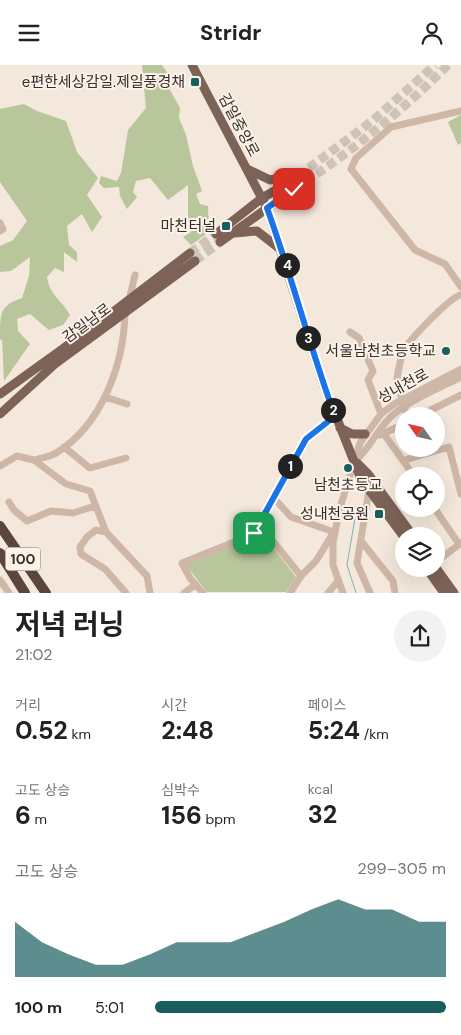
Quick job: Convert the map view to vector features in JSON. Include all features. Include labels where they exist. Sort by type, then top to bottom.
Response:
[{"type":"highway","name":"100","points":[[0,526],[38,593]]},
{"type":"highway","name":"100","points":[[0,526],[46,593]]},
{"type":"highway","name":"100","points":[[0,553],[25,593]]},
{"type":"main road","name":"감일중앙로","points":[[192,65],[267,208],[283,252],[308,339],[335,416],[361,479],[397,527]]},
{"type":"main road","points":[[247,169],[270,180],[302,173]]},
{"type":"main road","points":[[232,233],[267,208],[292,186],[262,198],[218,238],[232,233],[257,231],[283,252]]},
{"type":"main road","name":"감일남로","points":[[0,394],[129,300],[192,257],[125,313],[56,363],[0,414]]},
{"type":"main road","points":[[340,428],[352,434],[369,436]]},
{"type":"main road","points":[[355,461],[368,475],[406,527]]},
{"type":"main road","points":[[433,577],[444,593]]},
{"type":"main road","points":[[442,577],[454,593]]},
{"type":"street","points":[[461,111],[391,127],[356,158],[352,169],[415,250],[445,264],[461,287]]},
{"type":"street","points":[[0,223],[3,229],[0,231]]},
{"type":"street","points":[[129,300],[135,275]]},
{"type":"street","points":[[406,407],[396,381],[406,346],[445,305],[457,295],[461,295]]},
{"type":"street","points":[[0,467],[17,457],[34,460],[56,454],[92,422],[105,397],[119,357],[125,313]]},
{"type":"street","points":[[350,332],[359,337],[364,355],[372,367],[373,371],[368,380],[381,413]]},
{"type":"street","name":"성내천로","points":[[369,436],[405,403],[461,369]]},
{"type":"street","name":"성내천로","points":[[343,593],[333,565],[334,532],[355,461],[381,413],[461,377]]},
{"type":"street","points":[[437,407],[461,395]]},
{"type":"street","points":[[105,397],[127,405]]},
{"type":"street","points":[[203,593],[182,563],[247,538],[254,533],[306,439],[335,416]]},
{"type":"street","points":[[369,436],[384,434],[395,428]]},
{"type":"street","points":[[384,434],[408,467]]},
{"type":"street","points":[[64,447],[90,467],[126,458]]},
{"type":"street","points":[[445,448],[450,447],[461,494]]},
{"type":"street","points":[[404,460],[409,457]]},
{"type":"street","points":[[34,460],[66,483],[90,491],[106,532],[147,577],[150,593]]},
{"type":"street","points":[[369,490],[357,563],[370,593]]},
{"type":"street","points":[[273,497],[291,517],[334,532],[320,555],[301,576],[290,593]]},
{"type":"street","points":[[9,502],[14,510],[27,521],[51,511],[73,513],[95,506]]},
{"type":"street","points":[[441,517],[459,546],[445,556]]},
{"type":"street","points":[[258,525],[301,576]]},
{"type":"street","points":[[106,532],[96,530],[87,537],[80,547],[81,554],[104,569],[126,593]]},
{"type":"street","points":[[361,541],[392,581],[392,592]]},
{"type":"street","points":[[0,580],[9,593]]},
{"type":"street","points":[[328,593],[338,581]]},
{"type":"street","points":[[184,593],[196,584]]},
{"type":"green space","points":[[142,65],[162,65],[168,74],[169,88],[180,108],[179,118],[186,135],[193,166],[202,191],[196,194],[200,204],[208,206],[209,232],[191,245],[183,237],[191,232],[188,217],[188,185],[168,200],[150,178],[136,181],[133,192],[137,197],[127,209],[120,196],[119,187],[104,188],[99,183],[101,176],[117,181],[121,173],[128,130],[146,108]]},
{"type":"green space","points":[[24,104],[37,111],[66,121],[77,152],[98,178],[87,195],[102,217],[92,232],[82,214],[67,226],[69,245],[77,252],[77,262],[64,252],[64,272],[55,268],[47,277],[50,289],[70,315],[63,325],[49,330],[30,314],[17,319],[18,331],[30,344],[4,381],[2,339],[0,340],[1,316],[5,307],[22,298],[29,276],[30,257],[11,271],[0,272],[0,246],[13,240],[27,221],[0,182],[0,109]]},
{"type":"green space","points":[[461,115],[461,143],[458,145],[448,122]]},
{"type":"green space","points":[[260,531],[296,577],[286,592],[207,592],[186,565],[253,538]]},
{"type":"waterway","points":[[355,518],[347,565],[356,593]]},
{"type":"tunnel","points":[[298,176],[371,122],[435,65]]},
{"type":"tunnel","points":[[294,189],[374,131],[448,65]]},
{"type":"tunnel","points":[[190,253],[216,234]]},
{"type":"tunnel","points":[[195,261],[220,242]]},
{"type":"place","name":"e편한세상감일.제일풍경채","points":[[195,82]]},
{"type":"place","name":"마천터널","points":[[226,226]]},
{"type":"place","name":"서울남천초등학교","points":[[446,351]]},
{"type":"place","name":"남천초등교","points":[[348,468]]},
{"type":"place","name":"성내천공원","points":[[379,514]]},
{"type":"route","points":[[254,533],[297,452],[306,439],[335,416],[308,339],[283,252],[267,208],[294,189]]}]
